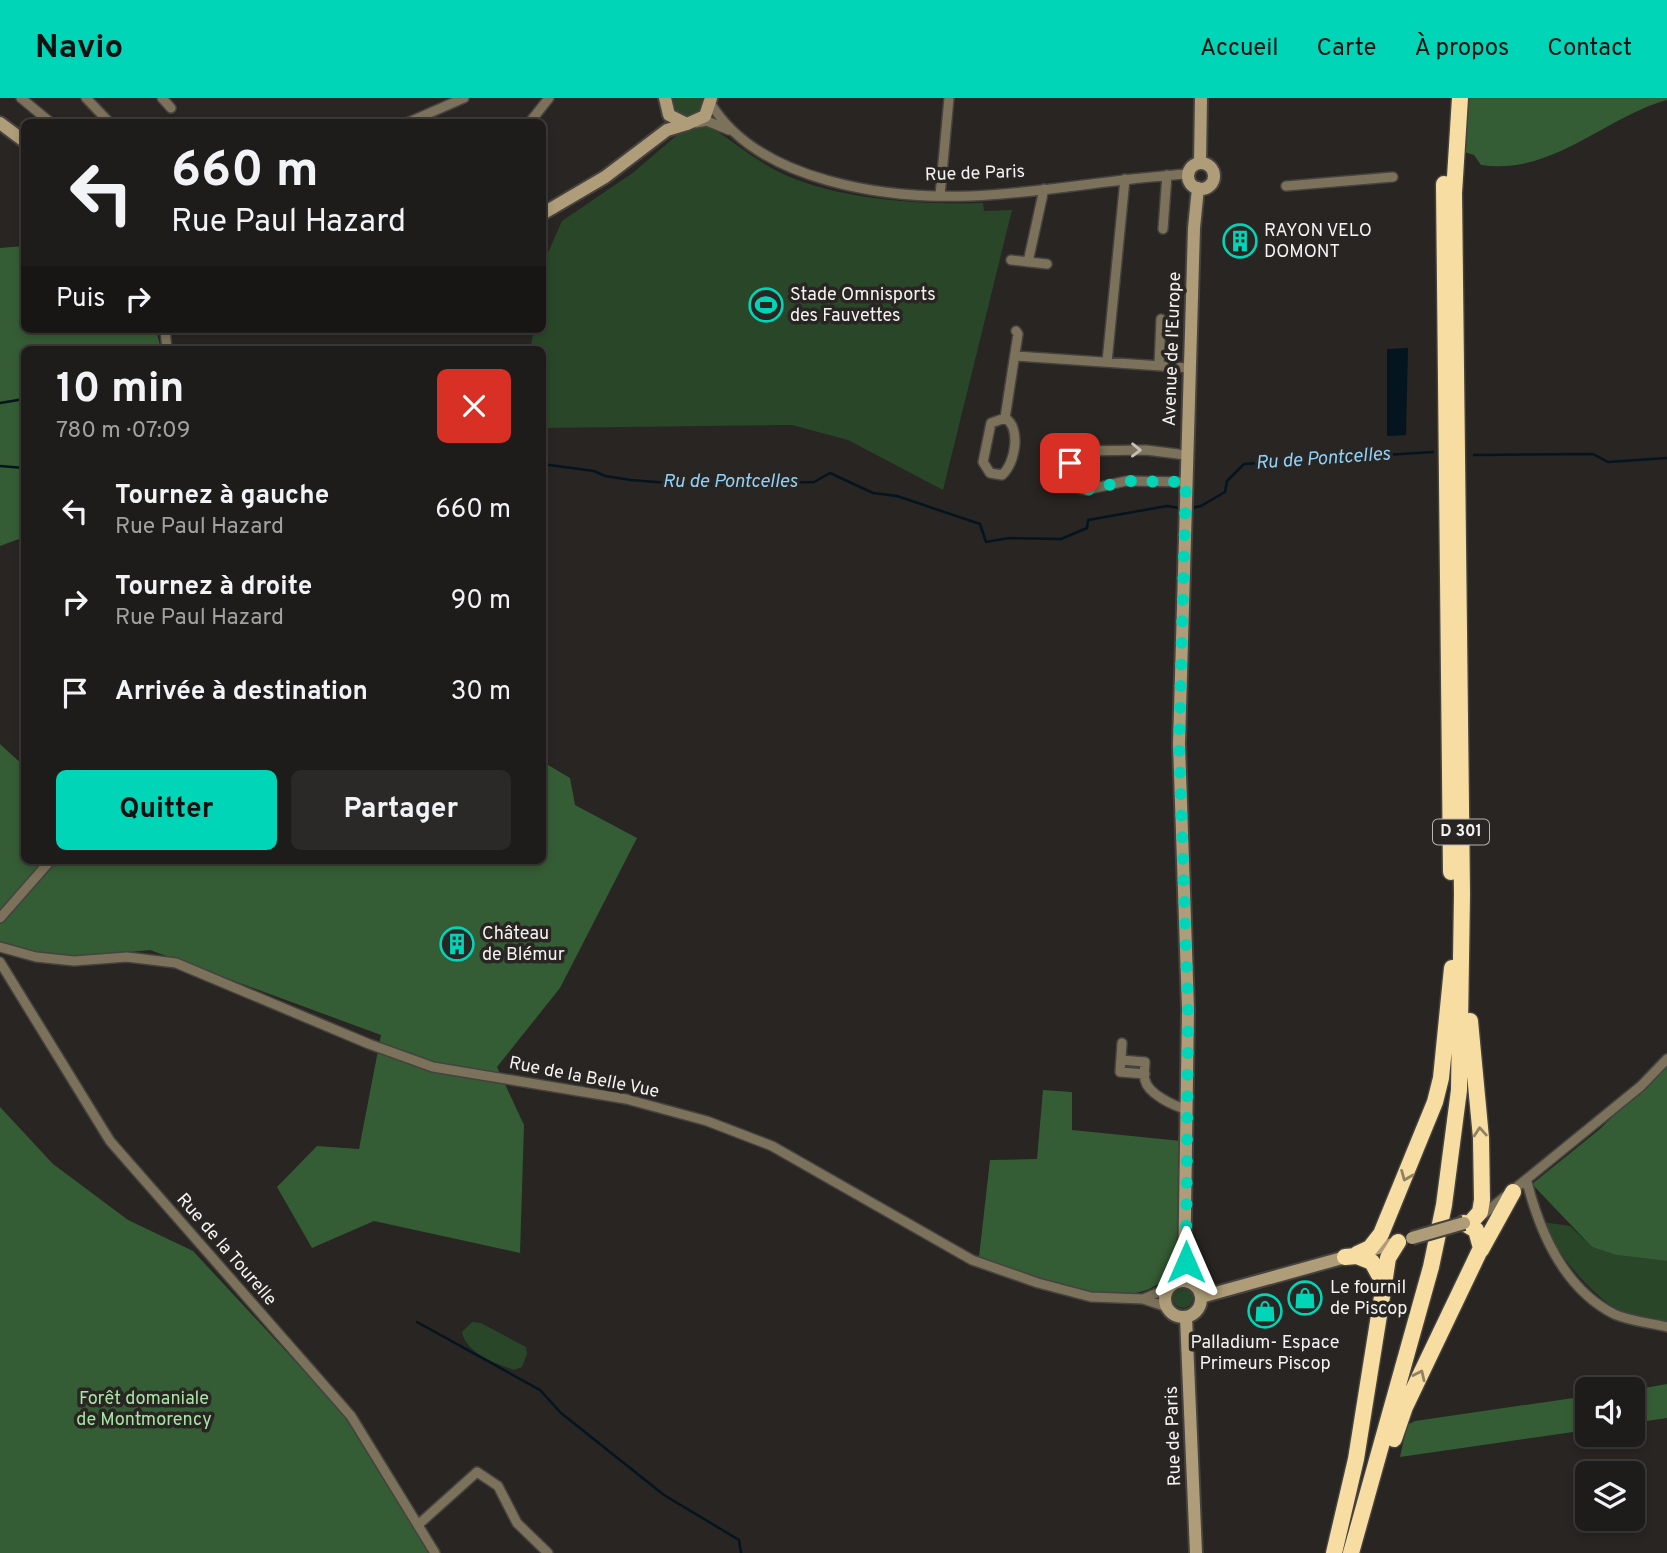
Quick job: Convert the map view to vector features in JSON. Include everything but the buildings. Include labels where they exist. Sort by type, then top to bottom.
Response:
[{"type":"highway","name":"D 301","points":[[1340,1553],[1421,1266],[1431,1218],[1447,1107],[1452,968],[1443,193],[1449,98]]},
{"type":"highway","name":"D 301","points":[[1351,1553],[1432,1267],[1444,1205],[1459,1090],[1461,908],[1454,193],[1460,98]]},
{"type":"highway","points":[[1461,908],[1482,1206],[1468,1222],[1476,1230],[1480,1240],[1478,1256]]},
{"type":"highway","points":[[1351,1256],[1378,1240],[1435,1102],[1441,1078],[1452,968]]},
{"type":"highway","points":[[1481,1169],[1486,1186],[1494,1192],[1505,1193],[1519,1188]]},
{"type":"highway","points":[[1351,1553],[1405,1407],[1478,1256],[1519,1188]]},
{"type":"highway","points":[[1391,1213],[1392,1231],[1398,1239],[1406,1240]]},
{"type":"highway","points":[[1334,1553],[1356,1459],[1388,1258],[1406,1240]]},
{"type":"highway","points":[[1351,1256],[1371,1262],[1384,1284]]},
{"type":"street","points":[[21,98],[46,119]]},
{"type":"street","points":[[86,98],[106,119]]},
{"type":"street","points":[[162,98],[170,108]]},
{"type":"street","points":[[416,119],[464,98]]},
{"type":"street","points":[[532,119],[549,98]]},
{"type":"street","points":[[940,195],[949,98]]},
{"type":"street","points":[[1200,163],[1201,98]]},
{"type":"street","points":[[546,212],[605,177],[667,130],[690,124],[705,116],[711,101]]},
{"type":"street","name":"Rue de Paris","points":[[711,101],[734,132]]},
{"type":"street","points":[[665,104],[674,120],[690,124]]},
{"type":"street","points":[[649,142],[665,119],[665,104]]},
{"type":"street","name":"Rue de Paris","points":[[690,124],[713,122],[734,132],[775,160],[811,176],[870,188],[940,195],[1044,189],[1188,174]]},
{"type":"street","points":[[1,125],[21,139]]},
{"type":"street","points":[[1200,163],[1210,167],[1213,178],[1206,187],[1198,188],[1189,181],[1188,174],[1192,166],[1200,163]]},
{"type":"street","points":[[1163,229],[1167,175]]},
{"type":"street","points":[[1286,186],[1392,177]]},
{"type":"street","points":[[1107,362],[1125,180]]},
{"type":"street","name":"Avenue de l'Europe","points":[[1186,1109],[1188,1009],[1179,744],[1186,455],[1198,188]]},
{"type":"street","points":[[1028,262],[1044,189]]},
{"type":"street","points":[[1011,260],[1047,264]]},
{"type":"street","points":[[1159,365],[1161,319]]},
{"type":"street","points":[[1004,418],[1015,356],[1016,331]]},
{"type":"street","points":[[1015,356],[1190,368]]},
{"type":"street","points":[[1004,418],[1011,422],[1015,432],[1010,465],[1002,475],[996,475],[990,473],[983,462],[992,424],[1004,418]]},
{"type":"street","points":[[1186,455],[1146,450],[1080,451],[1072,456],[1069,486],[1086,490],[1126,481],[1186,482]]},
{"type":"street","points":[[0,918],[47,864]]},
{"type":"street","name":"Rue de la Belle Vue","points":[[0,947],[36,957],[74,961],[127,957],[176,963],[369,1044],[433,1067],[626,1099],[708,1121],[772,1146],[972,1259],[1038,1283],[1091,1297],[1143,1299],[1167,1307]]},
{"type":"street","name":"Rue de la Tourelle","points":[[0,962],[110,1140],[351,1416],[435,1553]]},
{"type":"street","points":[[1122,1043],[1120,1072],[1144,1074],[1148,1087],[1175,1106],[1186,1109],[1184,1281]]},
{"type":"street","points":[[1201,1297],[1468,1222],[1519,1188],[1641,1086],[1667,1059]]},
{"type":"street","points":[[1519,1188],[1558,1259],[1581,1289],[1615,1314],[1667,1327]]},
{"type":"street","points":[[1184,1281],[1194,1284],[1201,1297],[1199,1308],[1186,1317],[1175,1315],[1167,1307],[1165,1297],[1168,1288],[1184,1281]]},
{"type":"street","name":"Rue de la Belle Vue","points":[[1143,1299],[1168,1288]]},
{"type":"street","name":"Rue de Paris","points":[[1186,1317],[1196,1553]]},
{"type":"street","points":[[419,1524],[477,1472],[498,1486],[517,1523],[548,1553]]},
{"type":"green space","points":[[672,98],[706,98],[702,112],[687,118],[677,113]]},
{"type":"green space","points":[[1468,98],[1667,100],[1644,108],[1554,154],[1507,166],[1481,165],[1474,155],[1464,152]]},
{"type":"green space","name":"Stade Omnisports des Fauvettes","points":[[707,124],[773,169],[830,190],[908,202],[983,203],[984,211],[1012,210],[943,490],[848,440],[792,425],[546,428],[546,346],[531,346],[533,333],[546,333],[546,262],[562,221],[634,172],[684,129]]},
{"type":"green space","points":[[21,246],[21,333],[157,333],[160,346],[21,346],[21,531],[19,539],[0,546],[0,248]]},
{"type":"green space","points":[[0,744],[21,763],[21,864],[546,864],[546,764],[570,778],[575,805],[637,838],[560,988],[497,1067],[524,1125],[520,1253],[374,1221],[312,1248],[277,1187],[317,1146],[359,1149],[381,1035],[150,950],[79,957],[38,953],[0,943]]},
{"type":"green space","points":[[1667,1062],[1667,1261],[1616,1255],[1592,1247],[1532,1184],[1600,1129]]},
{"type":"green space","points":[[1043,1090],[1072,1092],[1072,1130],[1181,1141],[1182,1214],[1178,1254],[1165,1278],[1145,1290],[1119,1294],[1089,1292],[1028,1275],[979,1257],[990,1160],[1037,1159]]},
{"type":"green space","name":"Forêt domaniale de Montmorency","points":[[0,1107],[53,1164],[128,1220],[193,1251],[347,1417],[429,1553],[0,1553]]},
{"type":"green space","points":[[1542,1222],[1570,1226],[1592,1247],[1616,1255],[1667,1261],[1667,1322],[1630,1315],[1604,1300],[1578,1276]]},
{"type":"green space","points":[[1179,1288],[1187,1288],[1193,1298],[1187,1308],[1179,1308],[1173,1302],[1173,1294]]},
{"type":"green space","points":[[472,1322],[481,1323],[526,1347],[527,1354],[522,1367],[514,1370],[490,1360],[469,1346],[462,1332]]},
{"type":"green space","points":[[1667,1384],[1667,1418],[1645,1421],[1645,1388]]},
{"type":"green space","points":[[1575,1398],[1575,1432],[1400,1457],[1407,1425],[1415,1421]]},
{"type":"water","points":[[1408,348],[1406,435],[1387,436],[1387,349]]},
{"type":"waterway","name":"Ru de Pontcelles","points":[[0,403],[21,400]]},
{"type":"waterway","name":"Ru de Pontcelles","points":[[1191,508],[1201,506],[1225,492],[1227,481],[1244,464],[1433,452]]},
{"type":"waterway","name":"Ru de Pontcelles","points":[[1474,455],[1593,454],[1608,462],[1667,458]]},
{"type":"waterway","name":"Ru de Pontcelles","points":[[546,465],[594,471],[605,476],[631,480],[692,485],[814,482],[830,473],[873,493],[897,496],[980,524],[986,542],[1009,538],[1061,539],[1087,528],[1088,520],[1167,506],[1180,508]]},
{"type":"waterway","name":"Ru de Pontcelles","points":[[0,466],[21,468]]},
{"type":"waterway","points":[[417,1322],[540,1390],[561,1413],[664,1495],[739,1540],[741,1553]]},
{"type":"place","name":"RAYON VELO DOMONT","points":[[1240,241]]},
{"type":"place","name":"Stade Omnisports des Fauvettes","points":[[766,305]]},
{"type":"place","name":"Château de Blémur","points":[[457,944]]},
{"type":"place","name":"Le fournil de Piscop","points":[[1305,1298]]},
{"type":"place","name":"Palladium- Espace Primeurs Piscop","points":[[1265,1311]]},
{"type":"route","points":[[1070,463],[1069,486],[1086,490],[1126,481],[1186,482],[1179,744],[1188,1009],[1186,1262]]}]
